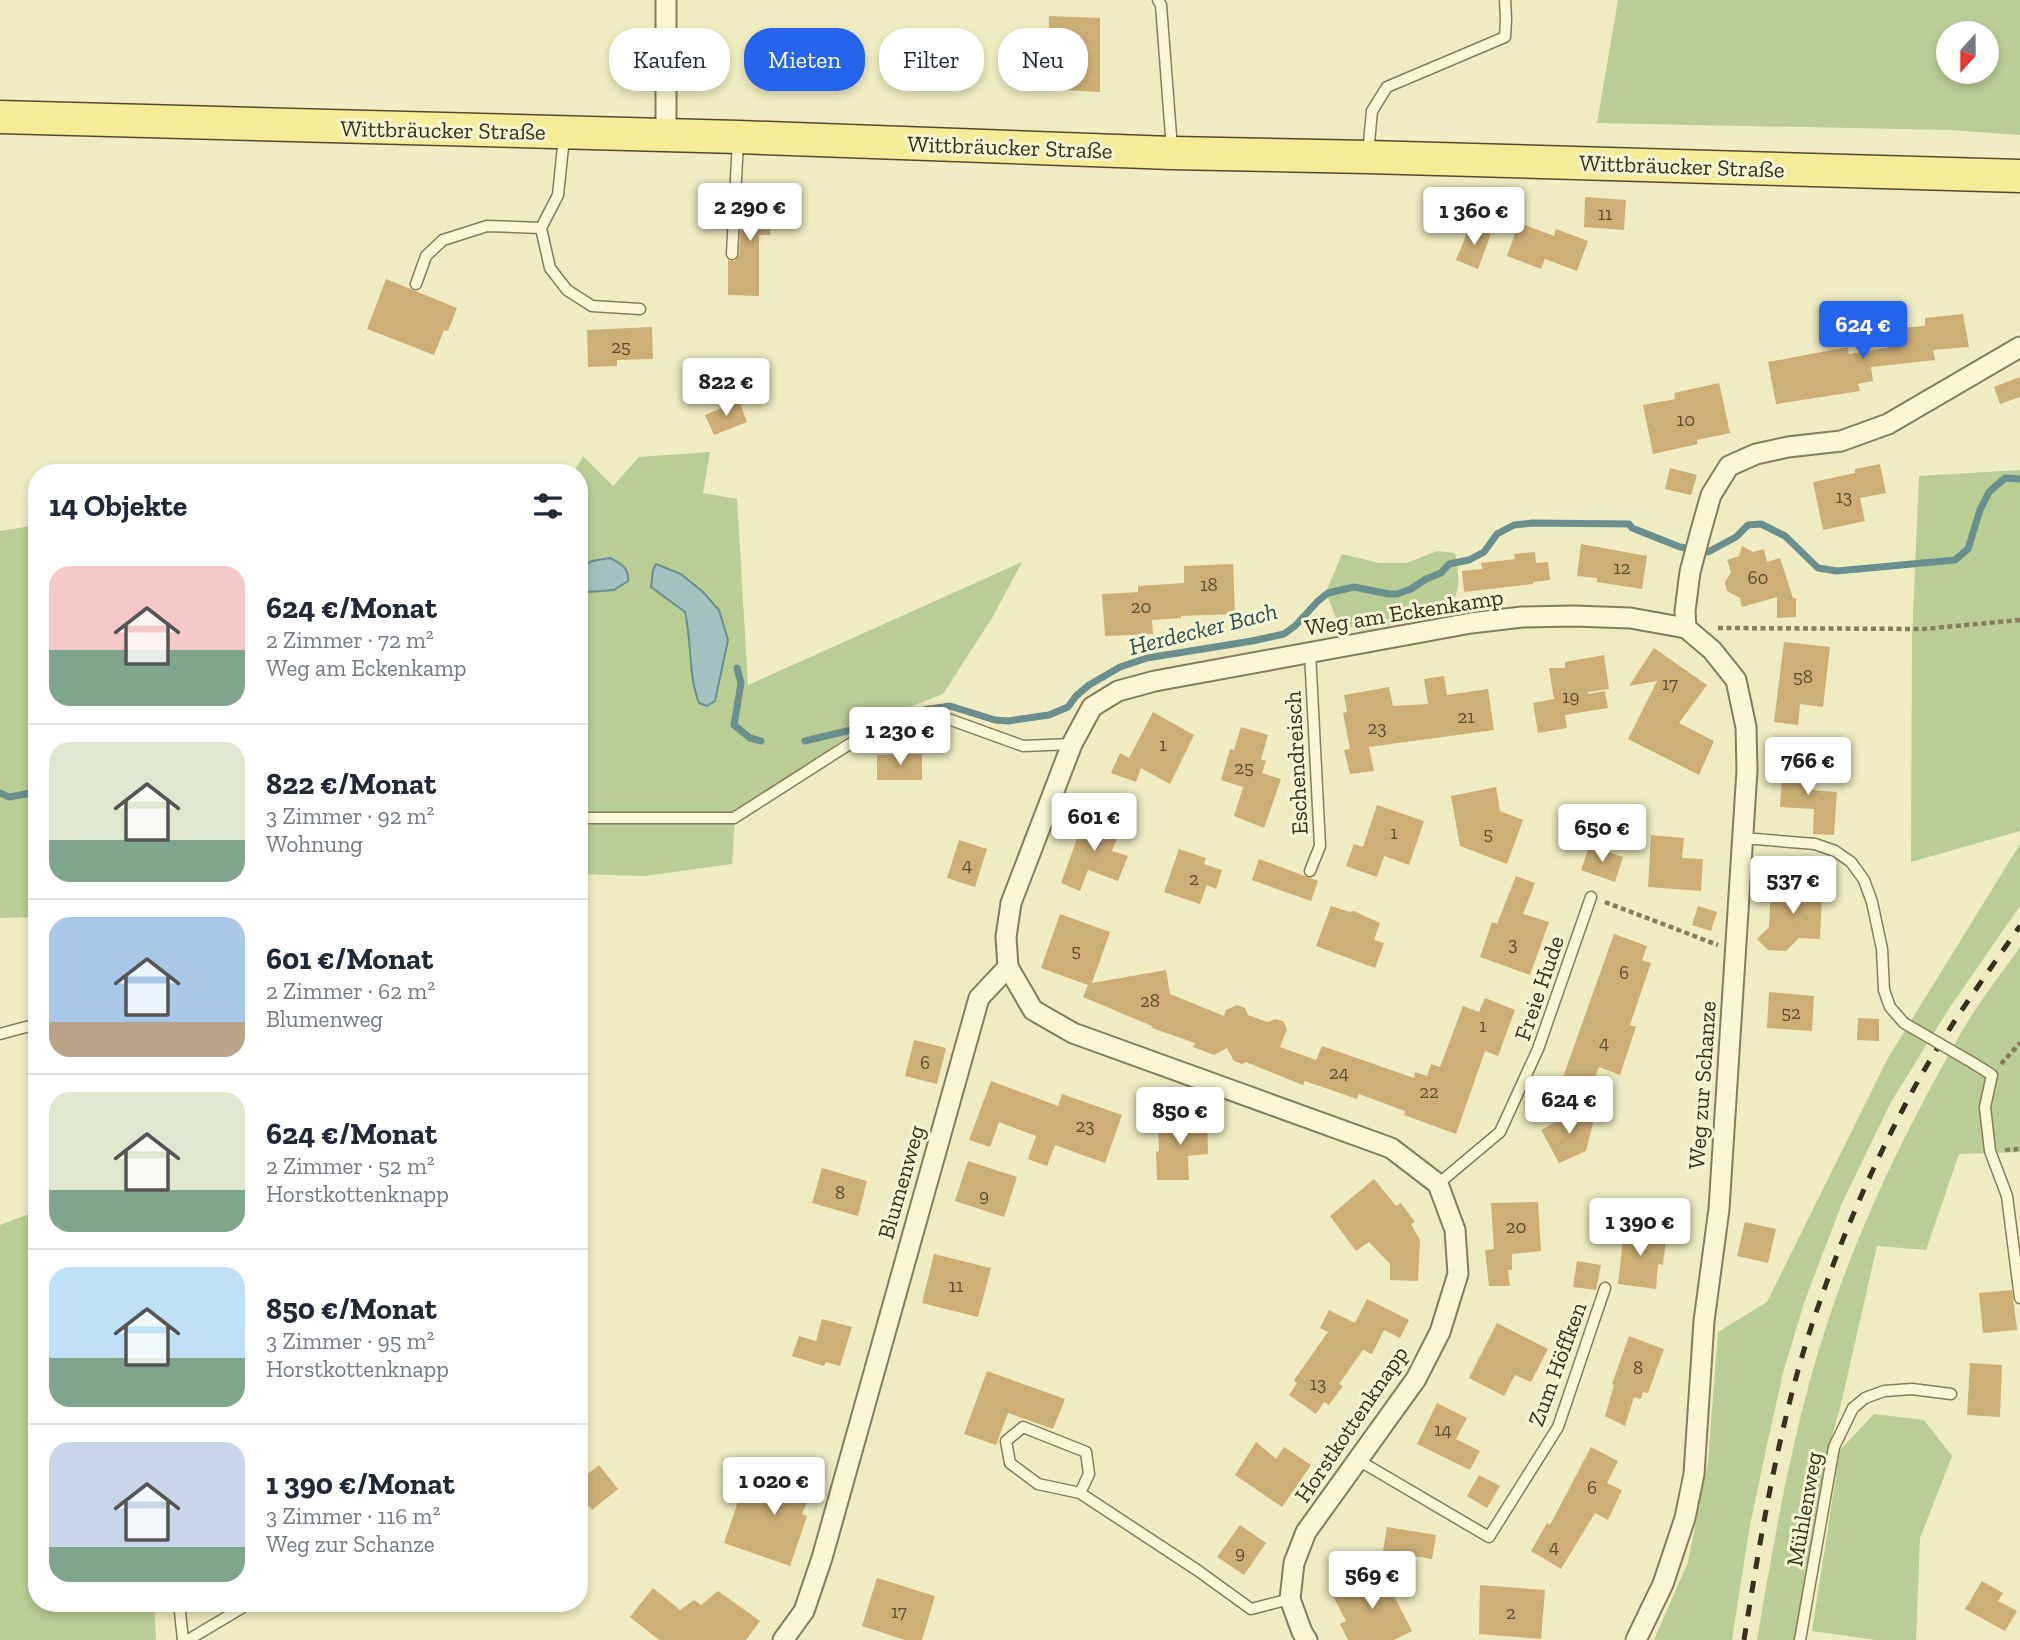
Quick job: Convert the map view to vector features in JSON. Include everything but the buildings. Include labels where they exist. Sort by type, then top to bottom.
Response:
[{"type":"main road","name":"Wittbräucker Straße","points":[[0,117],[2020,176]]},
{"type":"street","points":[[666,0],[666,136]]},
{"type":"street","points":[[1686,628],[1685,611],[1690,572],[1700,534],[1712,495],[1730,466],[1756,454],[1841,441],[1888,424],[2020,347]]},
{"type":"street","name":"Weg am Eckenkamp","points":[[1072,744],[1092,707],[1118,691],[1155,681],[1471,623],[1522,617],[1630,618],[1686,628]]},
{"type":"street","name":"Weg zur Schanze","points":[[1636,1640],[1663,1584],[1685,1518],[1694,1474],[1704,1321],[1719,1209],[1747,770],[1746,727],[1736,680],[1712,650],[1686,628]]},
{"type":"street","points":[[1072,744],[1011,903],[1006,937],[1007,967],[1033,1010],[1073,1033],[1391,1148],[1438,1184]]},
{"type":"street","name":"Blumenweg","points":[[783,1640],[804,1611],[822,1559],[979,998],[1007,967]]},
{"type":"street","name":"Horstkottenknapp","points":[[1307,1640],[1290,1598],[1294,1563],[1306,1532],[1416,1379],[1440,1332],[1458,1274],[1455,1230],[1438,1184]]},
{"type":"lane","points":[[1158,0],[1161,5],[1172,153]]},
{"type":"lane","points":[[1368,157],[1372,111],[1387,87],[1505,37],[1504,0]]},
{"type":"lane","points":[[565,133],[558,195],[541,228],[550,268],[567,290],[592,306],[640,309]]},
{"type":"lane","points":[[732,254],[738,137]]},
{"type":"lane","points":[[416,284],[426,256],[443,240],[487,226],[541,228]]},
{"type":"lane","name":"Eschendreisch","points":[[1310,652],[1320,846],[1310,870]]},
{"type":"lane","points":[[588,818],[734,818],[873,729],[929,712],[1023,746],[1072,744]]},
{"type":"lane","points":[[1742,838],[1815,844],[1835,851],[1851,862],[1864,880],[1872,902],[1882,949],[1884,990],[1890,1007],[1904,1023],[1992,1075],[1984,1107],[1990,1151],[2007,1196],[2020,1298]]},
{"type":"lane","name":"Freie Hude","points":[[1438,1184],[1500,1132],[1538,1049],[1591,897]]},
{"type":"lane","points":[[0,1034],[28,1026]]},
{"type":"lane","name":"Zum Höffken","points":[[1358,1460],[1489,1537],[1558,1427],[1605,1287]]},
{"type":"lane","name":"Mühlenweg","points":[[1800,1640],[1834,1447],[1853,1408],[1865,1398],[1884,1391],[1912,1389],[1951,1394]]},
{"type":"lane","points":[[1080,1493],[1088,1475],[1086,1452],[1023,1427],[1006,1441],[1010,1463],[1038,1484],[1080,1493],[1251,1609],[1290,1598]]},
{"type":"lane","points":[[181,1612],[186,1640],[234,1612]]},
{"type":"path","points":[[1686,628],[1924,629],[2020,620]]},
{"type":"path","points":[[1591,897],[1735,951]]},
{"type":"path","points":[[1992,1075],[2020,1043]]},
{"type":"green space","points":[[1618,0],[2020,0],[2020,135],[1949,130],[1597,123]]},
{"type":"green space","points":[[710,452],[703,493],[737,499],[748,685],[1022,562],[992,618],[943,694],[863,725],[735,818],[732,864],[644,876],[588,874],[588,464],[578,464],[583,456],[613,486],[639,457]]},
{"type":"green space","points":[[2020,470],[2020,831],[1911,862],[1912,638],[1919,476]]},
{"type":"green space","points":[[28,526],[28,917],[0,918],[0,531]]},
{"type":"green space","points":[[1438,551],[1455,553],[1458,588],[1453,601],[1448,605],[1405,614],[1391,625],[1362,631],[1339,626],[1326,592],[1342,554],[1379,563],[1406,563]]},
{"type":"green space","points":[[2020,844],[2020,906],[1948,1010],[1891,1102],[1842,1203],[1804,1303],[1783,1373],[1767,1445],[1749,1530],[1732,1640],[1654,1640],[1688,1562],[1708,1461],[1718,1332],[1767,1302],[1888,1058]]},
{"type":"green space","points":[[2020,947],[2020,1152],[1959,1154],[1926,1250],[1877,1246],[1829,1447],[1794,1640],[1757,1640],[1797,1431],[1819,1349],[1845,1272],[1875,1200],[1927,1094],[1971,1016]]},
{"type":"green space","points":[[28,1214],[28,1612],[154,1612],[156,1640],[0,1640],[0,1225]]},
{"type":"green space","points":[[1874,1414],[1924,1420],[1952,1456],[1920,1538],[1916,1640],[1876,1640],[1812,1631],[1840,1450]]},
{"type":"water","points":[[610,558],[621,564],[626,569],[628,581],[614,590],[588,592],[588,563]]},
{"type":"water","points":[[656,564],[681,574],[719,610],[728,640],[715,701],[707,706],[699,703],[696,692],[685,612],[651,587]]},
{"type":"waterway","name":"Herdecker Bach","points":[[924,710],[950,706],[995,720],[1008,721],[1049,715],[1068,707],[1089,685],[1120,667],[1147,658],[1284,634],[1328,593],[1354,587],[1389,594],[1411,589],[1441,573],[1449,564],[1469,560],[1484,552],[1497,534],[1514,525],[1629,524],[1632,528],[1680,547],[1708,552],[1736,537],[1748,525],[1761,524],[1785,536],[1818,568],[1837,571],[1955,560],[1968,549],[1980,510],[1989,492],[2005,478],[2020,479]]},
{"type":"waterway","name":"Herdecker Bach","points":[[737,668],[741,683],[734,725],[750,738],[761,741]]},
{"type":"waterway","name":"Herdecker Bach","points":[[805,741],[876,724]]},
{"type":"waterway","name":"Herdecker Bach","points":[[0,793],[9,797],[28,794]]},
{"type":"railway","points":[[1744,1640],[1783,1428],[1806,1345],[1837,1254],[1868,1181],[1929,1061],[2020,926]]}]
